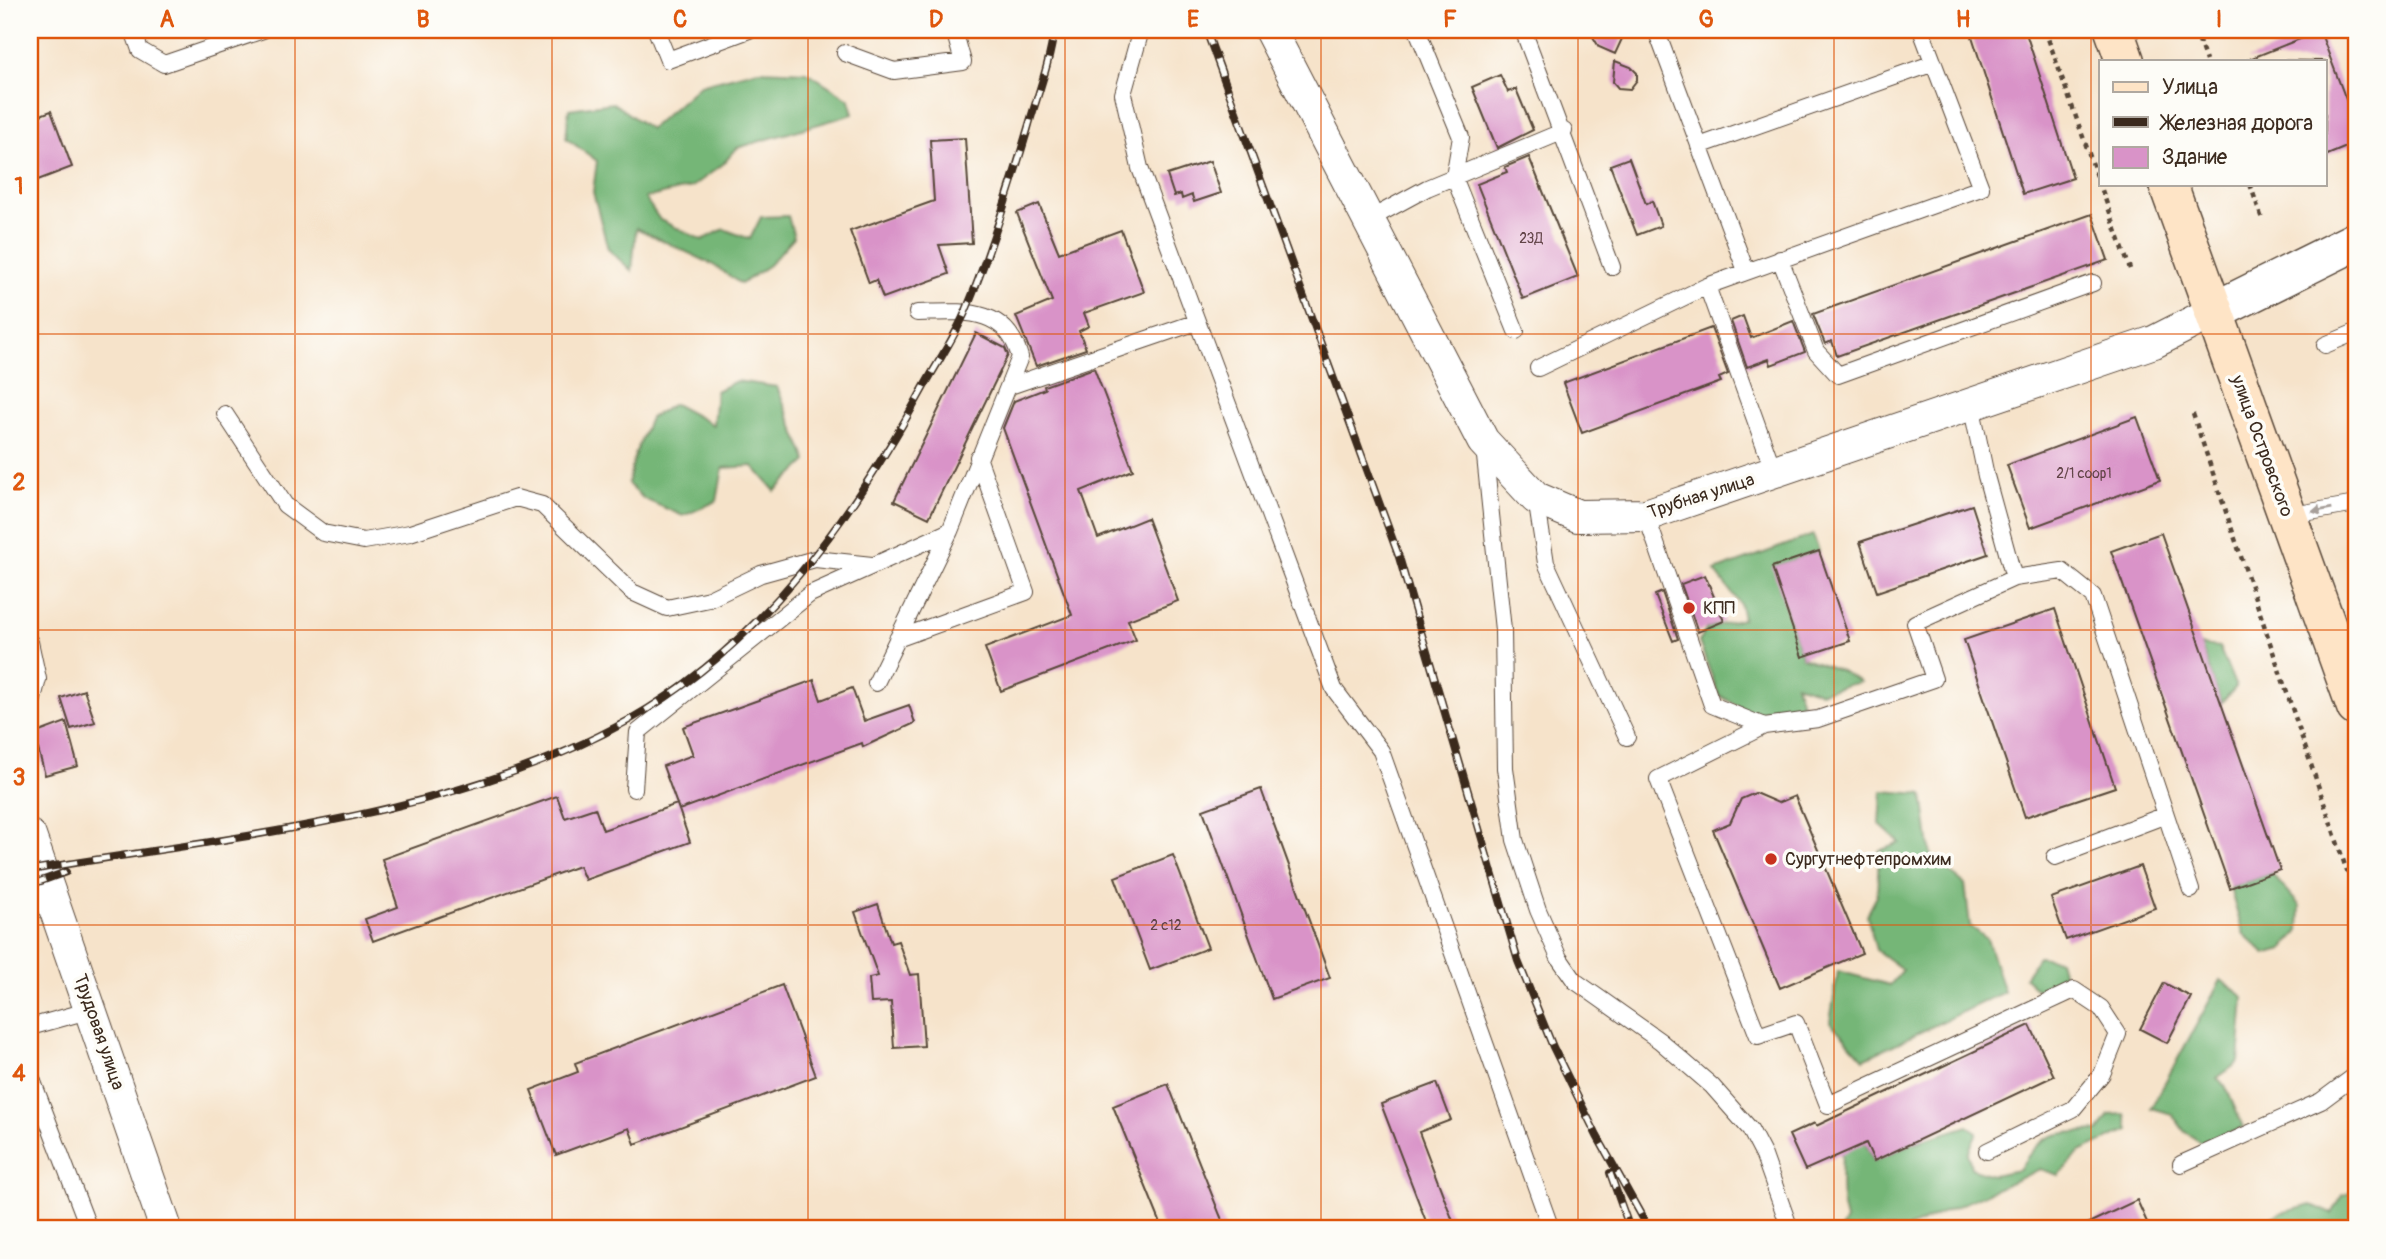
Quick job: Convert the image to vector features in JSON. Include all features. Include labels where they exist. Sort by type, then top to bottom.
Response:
[{"type":"main road","points":[[2114,30],[2125,60]]},
{"type":"main road","name":"улица Островского","points":[[2169,186],[2287,516],[2347,643],[2356,707]]},
{"type":"street","name":"Трубная улица","points":[[1270,30],[1483,441],[1536,498],[1578,516],[1646,515],[2154,342],[2213,312]]},
{"type":"street","points":[[2213,312],[2356,241]]},
{"type":"street","name":"Трудовая улица","points":[[30,836],[166,1229]]},
{"type":"lane","points":[[133,30],[140,50],[164,64],[263,30]]},
{"type":"lane","points":[[656,30],[668,60],[749,30]]},
{"type":"lane","points":[[845,53],[894,71],[963,62],[954,30]]},
{"type":"lane","points":[[1141,30],[1123,94],[1140,168],[1334,689],[1381,751],[1551,1229]]},
{"type":"lane","points":[[1417,30],[1461,137],[1454,177],[1516,331]]},
{"type":"lane","points":[[1523,30],[1564,131],[1612,267]]},
{"type":"lane","points":[[1656,30],[1746,271]]},
{"type":"lane","points":[[1538,368],[1707,286],[1980,188],[1921,30]]},
{"type":"lane","points":[[1699,146],[1934,63]]},
{"type":"lane","points":[[1368,219],[1454,177],[1564,131]]},
{"type":"lane","points":[[1780,259],[1816,351],[1838,375],[2093,283]]},
{"type":"lane","points":[[1707,286],[1774,472]]},
{"type":"lane","points":[[876,683],[950,531],[1020,357],[1014,337],[998,321],[966,312],[917,313]]},
{"type":"lane","points":[[1010,386],[1198,322]]},
{"type":"lane","points":[[2325,345],[2356,332]]},
{"type":"lane","points":[[1971,404],[1986,476],[2014,578]]},
{"type":"lane","points":[[225,414],[285,505],[323,533],[364,541],[410,533],[516,498],[542,505],[632,592],[667,608],[709,599],[761,574],[815,559],[872,565]]},
{"type":"lane","points":[[1483,441],[1503,630],[1505,768],[1515,840],[1538,910],[1559,958],[1575,981],[1660,1041],[1712,1086],[1749,1129],[1765,1156],[1790,1229]]},
{"type":"lane","points":[[897,639],[1026,592],[978,457]]},
{"type":"lane","points":[[1536,498],[1546,563],[1627,737]]},
{"type":"lane","points":[[2287,516],[2356,505]]},
{"type":"lane","points":[[1646,515],[1712,705],[1764,726]]},
{"type":"lane","points":[[634,789],[638,733],[810,594],[950,531]]},
{"type":"lane","points":[[1987,1151],[2073,1109],[2102,1074],[2118,1034],[2101,1008],[2074,990],[1828,1105],[1796,1023],[1758,1036],[1658,779],[1764,726],[1818,719],[1934,679],[1915,623],[2014,578],[2062,571],[2093,596],[2192,890]]},
{"type":"lane","points":[[30,642],[38,679],[30,710]]},
{"type":"lane","points":[[2054,857],[2166,815]]},
{"type":"lane","points":[[30,1027],[91,1010]]},
{"type":"lane","points":[[30,1074],[89,1229]]},
{"type":"lane","points":[[2181,1164],[2321,1101],[2356,1075]]},
{"type":"path","points":[[2045,30],[2099,182]]},
{"type":"path","points":[[2195,30],[2206,60]]},
{"type":"path","points":[[2100,186],[2130,269]]},
{"type":"path","points":[[2251,186],[2262,219]]},
{"type":"path","points":[[2193,414],[2356,898]]},
{"type":"green space","points":[[758,70],[807,72],[849,99],[853,114],[737,148],[723,164],[692,187],[645,198],[660,220],[702,240],[724,229],[750,239],[761,217],[788,216],[794,237],[769,265],[741,284],[712,264],[636,228],[632,271],[608,249],[593,192],[597,161],[566,138],[569,109],[613,103],[650,129],[700,85]]},
{"type":"green space","points":[[736,381],[777,387],[807,461],[775,491],[753,466],[723,468],[717,501],[683,516],[644,499],[628,484],[635,454],[650,418],[674,404],[713,425],[716,391]]},
{"type":"green space","points":[[1813,535],[1819,551],[1773,567],[1802,657],[1839,670],[1860,682],[1820,692],[1796,684],[1802,703],[1755,716],[1719,695],[1699,642],[1707,628],[1743,619],[1740,604],[1715,571]]},
{"type":"green space","points":[[2201,645],[2219,647],[2236,687],[2221,703]]},
{"type":"green space","points":[[1882,791],[1923,794],[1931,857],[1965,884],[1970,926],[1987,939],[2004,992],[1864,1059],[1830,1022],[1838,971],[1890,985],[1903,970],[1876,950],[1867,915],[1877,896],[1879,851],[1900,843],[1880,825]]},
{"type":"green space","points":[[2271,873],[2300,906],[2299,931],[2283,949],[2265,954],[2243,933],[2230,888]]},
{"type":"green space","points":[[2038,957],[2059,960],[2064,978],[2038,990],[2024,977]]},
{"type":"green space","points":[[2221,980],[2244,997],[2239,1062],[2217,1078],[2225,1085],[2243,1127],[2205,1145],[2185,1132],[2172,1114],[2151,1108]]},
{"type":"green space","points":[[2125,1114],[2129,1130],[2080,1152],[2059,1175],[2040,1169],[1907,1229],[1841,1229],[1846,1220],[1841,1188],[1841,1136],[1855,1121],[1874,1161],[1913,1143],[1968,1126],[1977,1132],[1968,1153],[1971,1168],[1992,1175],[2019,1170],[2043,1140],[2061,1134],[2099,1131],[2109,1115]]},
{"type":"green space","points":[[2356,1191],[2356,1229],[2245,1229],[2281,1213],[2312,1205],[2332,1214],[2342,1195]]},
{"type":"building","points":[[1589,30],[1626,30],[1615,54],[1599,47]]},
{"type":"building","points":[[1970,30],[2025,30],[2073,178],[2023,194]]},
{"type":"building","points":[[2320,31],[2356,126],[2356,143],[2326,156],[2326,60],[2247,60]]},
{"type":"building","points":[[1615,61],[1631,67],[1637,73],[1637,80],[1630,89],[1618,88],[1613,82]]},
{"type":"building","points":[[1500,75],[1508,92],[1516,89],[1533,130],[1497,148],[1472,87]]},
{"type":"building","points":[[51,111],[72,167],[30,183],[30,119]]},
{"type":"building","points":[[965,138],[972,243],[939,245],[949,274],[883,298],[876,280],[869,283],[850,231],[934,201],[930,140]]},
{"type":"building","points":[[1529,157],[1578,277],[1523,299],[1477,184],[1507,172],[1505,167]]},
{"type":"building","points":[[1629,158],[1646,204],[1652,201],[1661,226],[1637,235],[1610,165]]},
{"type":"building","points":[[1210,161],[1221,193],[1194,202],[1192,195],[1182,199],[1181,194],[1174,196],[1167,175]]},
{"type":"building","points":[[1039,204],[1059,253],[1121,230],[1144,292],[1084,313],[1089,326],[1079,331],[1086,349],[1036,366],[1016,316],[1052,301],[1017,213]]},
{"type":"building","points":[[2092,214],[2108,260],[1837,356],[1832,341],[1825,344],[1813,314]]},
{"type":"building","points":[[1743,316],[1751,338],[1793,321],[1805,352],[1771,365],[1769,359],[1747,367],[1731,321]]},
{"type":"building","points":[[1711,328],[1728,374],[1719,378],[1721,382],[1582,433],[1563,383]]},
{"type":"building","points":[[976,333],[1005,348],[1008,355],[929,518],[894,501]]},
{"type":"building","points":[[1094,368],[1133,470],[1081,491],[1098,538],[1147,518],[1178,601],[1128,620],[1136,640],[1001,691],[985,648],[1072,615],[1003,428],[1014,401],[1045,389],[1044,386]]},
{"type":"building","points":[[2137,417],[2160,480],[2030,528],[2007,465]]},
{"type":"building","points":[[1972,505],[1988,554],[1877,592],[1860,542]]},
{"type":"building","points":[[2161,533],[2280,870],[2230,888],[2111,551]]},
{"type":"building","points":[[1819,551],[1850,641],[1802,657],[1772,567]]},
{"type":"building","points":[[1705,575],[1724,621],[1698,632],[1681,584]]},
{"type":"building","points":[[1662,592],[1678,639],[1673,641],[1655,595]]},
{"type":"building","points":[[2055,609],[2115,787],[2025,817],[1964,640]]},
{"type":"building","points":[[814,680],[821,700],[852,688],[864,721],[909,705],[915,723],[863,747],[862,743],[679,810],[663,766],[693,755],[683,727]]},
{"type":"building","points":[[84,690],[95,722],[71,729],[61,698]]},
{"type":"building","points":[[66,722],[78,766],[45,775],[34,734]]},
{"type":"building","points":[[1261,789],[1330,978],[1272,999],[1203,810]]},
{"type":"building","points":[[1755,793],[1778,803],[1795,796],[1862,953],[1780,988],[1713,830],[1730,823],[1741,799]]},
{"type":"building","points":[[557,796],[565,818],[595,808],[603,830],[677,804],[690,842],[585,880],[579,866],[373,941],[365,919],[398,907],[382,859]]},
{"type":"building","points":[[1173,855],[1208,948],[1150,970],[1115,877]]},
{"type":"building","points":[[2140,866],[2155,908],[2066,940],[2051,898]]},
{"type":"building","points":[[878,904],[891,943],[898,941],[910,975],[919,974],[924,1046],[894,1048],[891,1002],[871,1003],[869,978],[878,976],[855,912]]},
{"type":"building","points":[[2164,983],[2191,997],[2167,1043],[2140,1029]]},
{"type":"building","points":[[782,985],[816,1076],[635,1144],[629,1128],[556,1155],[531,1090],[578,1072],[575,1063]]},
{"type":"building","points":[[2030,1025],[2054,1076],[1874,1161],[1866,1143],[1805,1170],[1789,1135],[1815,1123],[1816,1126]]},
{"type":"building","points":[[1437,1083],[1451,1120],[1419,1132],[1456,1229],[1429,1229],[1381,1104]]},
{"type":"building","points":[[1168,1084],[1226,1229],[1163,1229],[1113,1106]]},
{"type":"building","points":[[2137,1200],[2150,1229],[2076,1229]]},
{"type":"railway","points":[[30,870],[337,819],[415,802],[490,780],[562,753],[629,720],[677,689],[721,654],[762,616],[800,574],[835,529],[897,434],[958,328],[984,264],[1007,196],[1046,67],[1054,30]]},
{"type":"railway","points":[[1206,30],[1399,557],[1518,961],[1553,1047],[1597,1136],[1649,1229]]},
{"type":"railway","points":[[30,885],[66,872]]},
{"type":"railway","points":[[1610,1173],[1630,1229]]},
{"type":"place","name":"КПП","points":[[1689,608]]},
{"type":"place","name":"Сургутнефтепромхим","points":[[1771,859]]}]
